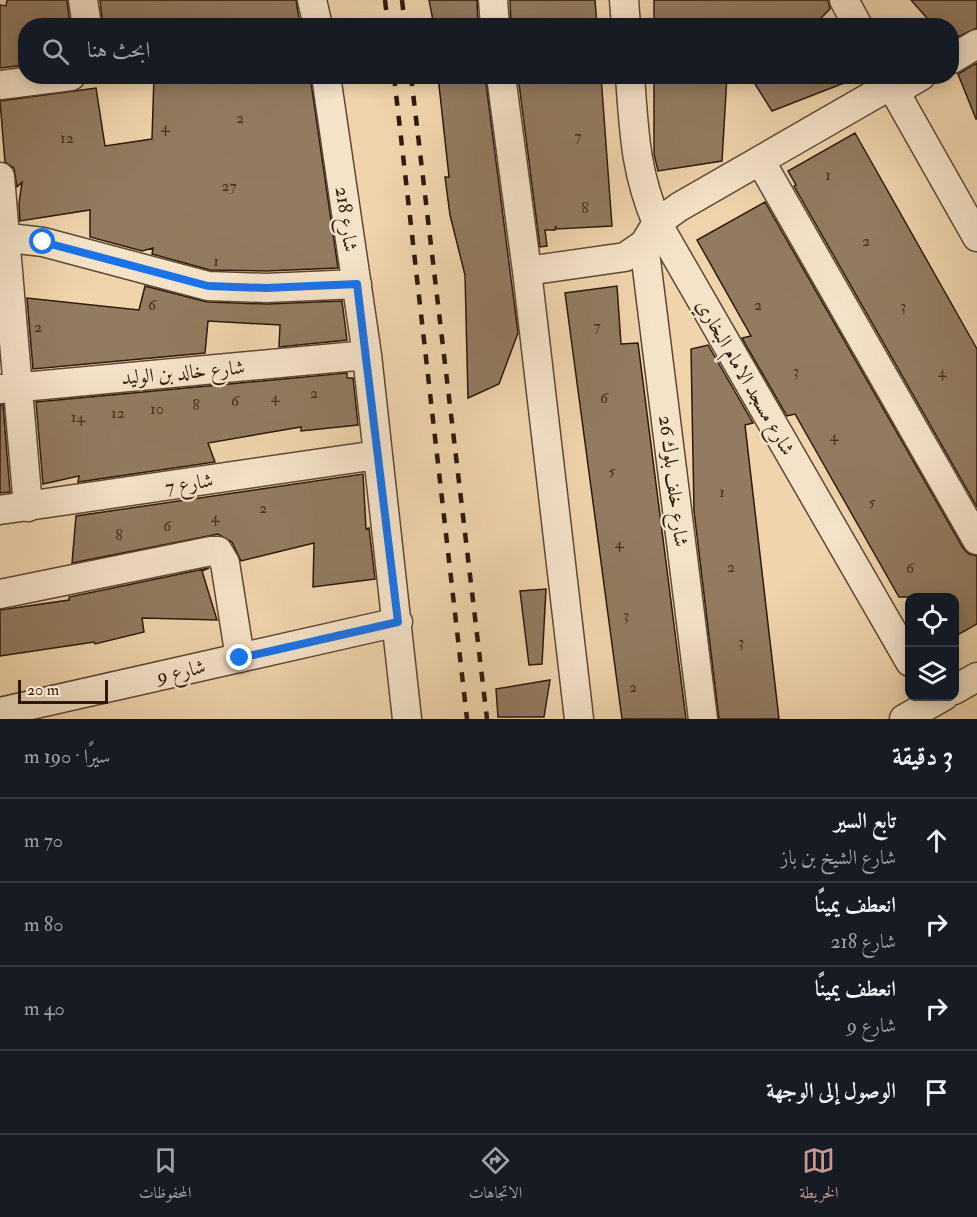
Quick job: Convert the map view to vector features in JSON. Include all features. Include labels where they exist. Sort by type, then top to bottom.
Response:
[{"type":"street","points":[[83,0],[86,18]]},
{"type":"street","points":[[312,0],[316,18]]},
{"type":"street","points":[[493,0],[494,18]]},
{"type":"street","points":[[624,0],[625,18]]},
{"type":"street","points":[[844,0],[854,18]]},
{"type":"street","points":[[959,54],[977,44]]},
{"type":"street","points":[[0,86],[18,83]]},
{"type":"street","name":"شارع 218","points":[[327,84],[367,355],[407,719]]},
{"type":"street","points":[[502,84],[527,271],[579,719]]},
{"type":"street","name":"شارع مسجد الامام البخاري","points":[[631,84],[637,162],[651,233],[905,655]]},
{"type":"street","points":[[527,271],[626,257],[679,207],[761,162],[890,84],[977,237]]},
{"type":"street","points":[[761,162],[977,540]]},
{"type":"street","points":[[0,177],[9,388],[28,507]]},
{"type":"street","name":"شارع خلف بلوك 26","points":[[651,233],[703,719]]},
{"type":"street","points":[[2,237],[43,242],[208,286],[266,288],[357,284]]},
{"type":"street","name":"شارع خالد بن الوليد","points":[[9,388],[367,355]]},
{"type":"street","name":"شارع 7","points":[[0,510],[377,455]]},
{"type":"street","points":[[0,594],[211,550],[218,551],[225,563],[240,658]]},
{"type":"street","name":"شارع 9","points":[[0,712],[398,622]]},
{"type":"street","points":[[959,690],[977,678]]},
{"type":"street","points":[[904,719],[941,701]]},
{"type":"building","points":[[7,0],[67,0],[69,18],[18,18],[18,66],[0,68],[0,5],[6,6]]},
{"type":"building","points":[[100,0],[296,0],[299,18],[102,18]]},
{"type":"building","points":[[429,0],[477,0],[478,18],[432,18]]},
{"type":"building","points":[[510,0],[595,0],[596,18],[511,18]]},
{"type":"building","points":[[654,0],[828,0],[830,9],[821,18],[654,18]]},
{"type":"building","points":[[911,0],[977,0],[977,28],[959,36],[959,18],[927,18]]},
{"type":"building","points":[[977,63],[977,119],[959,76],[959,73]]},
{"type":"building","points":[[154,84],[311,84],[338,268],[266,271],[210,270],[152,254],[153,248],[142,251],[90,237],[90,210],[20,221],[19,204],[22,182],[17,187],[14,168],[5,162],[0,101],[96,88],[105,146],[152,139]]},
{"type":"building","points":[[439,84],[486,84],[518,333],[499,384],[468,398],[465,275],[450,215],[445,177],[449,177]]},
{"type":"building","points":[[519,84],[602,84],[612,226],[556,229],[556,226],[555,230],[545,230],[547,246],[540,247]]},
{"type":"building","points":[[654,84],[727,84],[722,161],[658,171],[654,154]]},
{"type":"building","points":[[755,84],[842,84],[772,111]]},
{"type":"building","points":[[855,133],[977,349],[977,507],[794,186],[796,185],[788,171]]},
{"type":"building","points":[[765,202],[963,548],[969,554],[977,556],[977,624],[959,634],[959,593],[905,593],[905,597],[899,597],[795,414],[787,416],[742,338],[751,336],[697,240]]},
{"type":"building","points":[[145,286],[207,302],[267,304],[342,301],[347,340],[279,347],[280,325],[208,321],[205,353],[33,369],[27,298],[139,310]]},
{"type":"building","points":[[617,286],[621,344],[638,343],[686,719],[622,719],[565,293]]},
{"type":"building","points":[[708,345],[753,423],[745,425],[779,719],[719,719],[694,511],[691,349]]},
{"type":"building","points":[[347,373],[347,378],[353,378],[358,425],[301,431],[301,427],[208,443],[215,462],[78,482],[79,476],[43,484],[36,402]]},
{"type":"building","points":[[0,405],[3,405],[10,492],[0,493]]},
{"type":"building","points":[[363,474],[366,529],[369,528],[375,579],[313,587],[314,543],[241,561],[232,542],[218,534],[72,563],[76,516]]},
{"type":"building","points":[[209,568],[202,571],[217,620],[142,618],[144,632],[95,644],[94,642],[0,656],[0,610],[69,600],[69,597]]},
{"type":"building","points":[[546,589],[542,664],[529,665],[520,591]]},
{"type":"building","points":[[550,680],[544,717],[498,717],[496,689]]},
{"type":"railway","points":[[385,0],[387,18]]},
{"type":"railway","points":[[402,0],[404,18]]},
{"type":"railway","points":[[395,84],[467,719]]},
{"type":"railway","points":[[412,84],[487,719]]},
{"type":"route","points":[[43,242],[208,286],[266,288],[357,284],[398,622],[240,658]]}]
